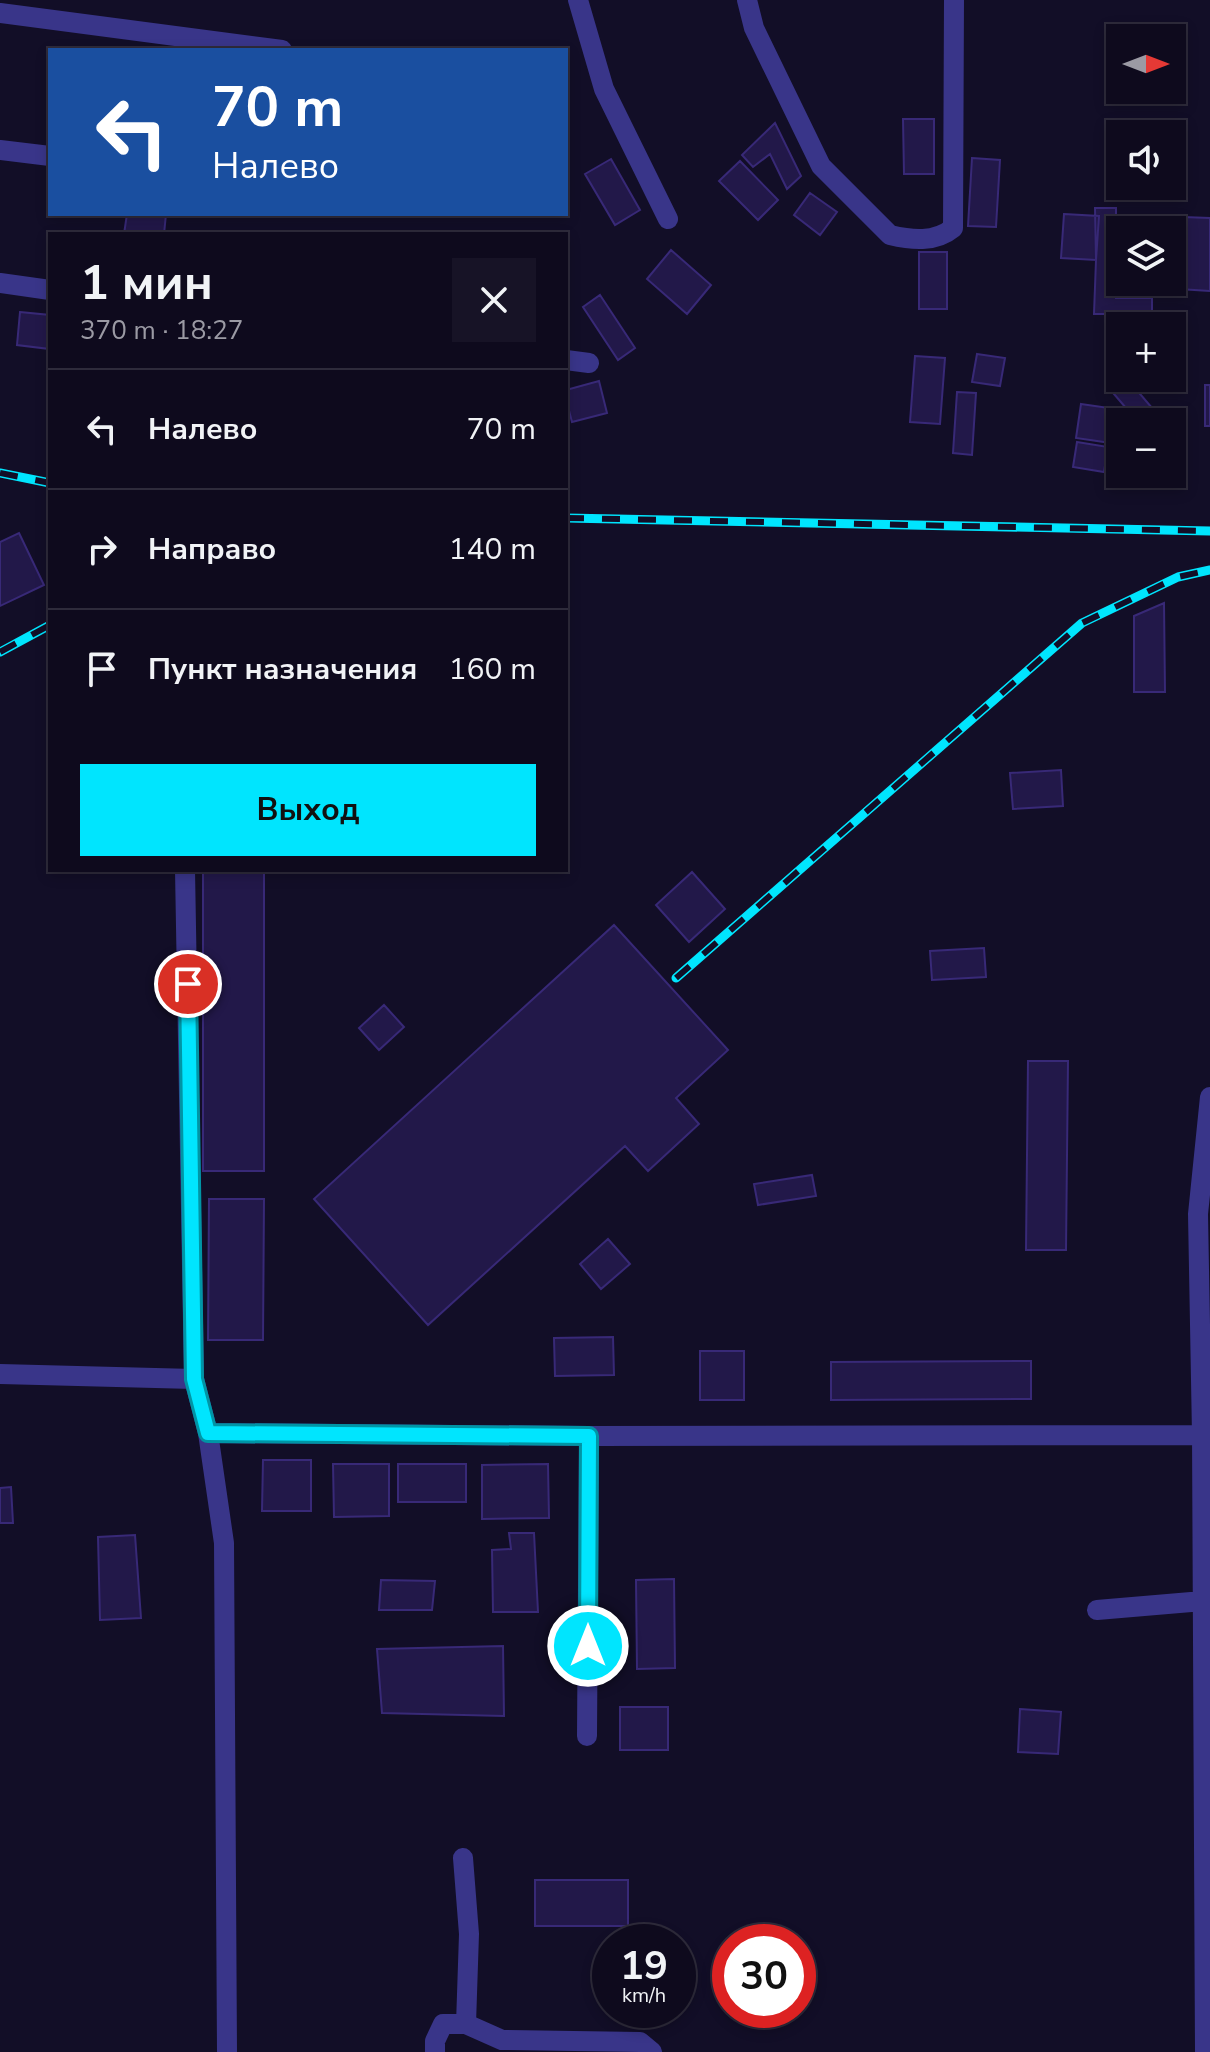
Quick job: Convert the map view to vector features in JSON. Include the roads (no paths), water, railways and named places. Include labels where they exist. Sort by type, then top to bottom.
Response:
[{"type":"street","points":[[578,0],[604,89],[668,219]]},
{"type":"street","points":[[747,0],[754,28],[821,166],[890,235],[934,239],[953,228],[954,0]]},
{"type":"street","points":[[0,13],[267,48]]},
{"type":"street","points":[[0,150],[48,156]]},
{"type":"street","points":[[0,283],[48,290]]},
{"type":"street","points":[[568,360],[589,363]]},
{"type":"street","points":[[185,872],[194,1379],[208,1433],[224,1543],[227,2052]]},
{"type":"street","points":[[1205,2052],[1198,1214],[1210,1097]]},
{"type":"street","points":[[0,1374],[194,1379]]},
{"type":"street","points":[[208,1433],[1202,1435]]},
{"type":"street","points":[[587,1736],[589,1436]]},
{"type":"street","points":[[1097,1610],[1203,1601]]},
{"type":"street","points":[[463,1858],[469,1934],[466,2024]]},
{"type":"street","points":[[435,2052],[435,2041],[443,2024],[466,2024],[502,2040],[640,2042],[652,2052]]},
{"type":"railway","points":[[0,473],[48,483]]},
{"type":"railway","points":[[568,518],[1210,531]]},
{"type":"railway","points":[[676,978],[1082,623],[1178,577],[1210,570]]},
{"type":"railway","points":[[0,652],[48,626]]}]
